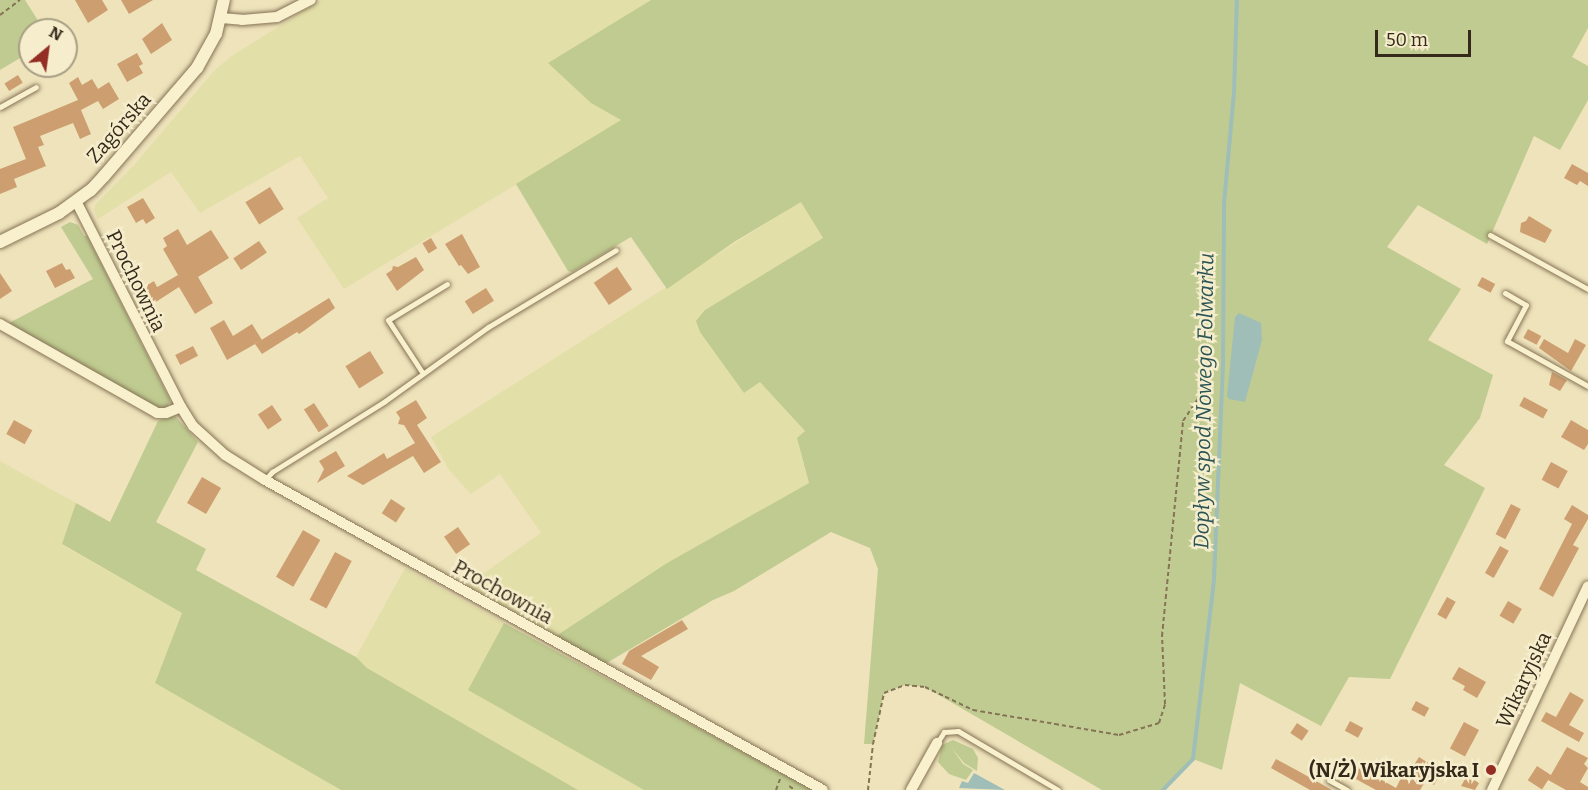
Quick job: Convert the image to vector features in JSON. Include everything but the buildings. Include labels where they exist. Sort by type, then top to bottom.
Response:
[{"type":"street","name":"Zagórska","points":[[0,242],[59,213],[104,176],[196,68],[213,41],[222,18],[224,0]]},
{"type":"street","points":[[222,18],[242,20],[277,17],[311,0]]},
{"type":"street","name":"Prochownia","points":[[76,201],[181,407],[209,442],[265,480],[823,790]]},
{"type":"street","points":[[0,324],[157,414],[166,414],[181,407]]},
{"type":"street","name":"Wikaryjska","points":[[1492,790],[1588,586]]},
{"type":"street","points":[[911,790],[937,743]]},
{"type":"lane","points":[[0,107],[36,87]]},
{"type":"lane","points":[[1490,235],[1588,289]]},
{"type":"lane","points":[[265,480],[272,472],[385,401],[422,372],[488,327],[616,250]]},
{"type":"lane","points":[[422,372],[388,320],[447,284]]},
{"type":"lane","points":[[1504,293],[1526,305],[1507,341],[1588,386]]},
{"type":"lane","points":[[937,743],[944,732],[958,731],[1058,790]]},
{"type":"lane","points":[[1329,780],[1347,790]]},
{"type":"path","points":[[0,15],[20,0]]},
{"type":"path","points":[[868,790],[873,744],[884,693],[905,685],[925,687],[973,710],[1119,735],[1159,723],[1166,704],[1162,636],[1183,421],[1198,399]]},
{"type":"shaded area","points":[[321,0],[651,0],[548,63],[591,103],[622,120],[344,289],[297,218],[328,198],[300,156],[200,213],[171,172],[98,219],[94,210],[95,205],[134,165],[213,72],[230,57]]},
{"type":"shaded area","points":[[801,201],[823,238],[705,310],[745,393],[760,382],[805,431],[797,438],[809,483],[667,563],[556,636],[467,585],[541,533],[500,474],[471,494],[449,470],[431,437]]},
{"type":"shaded area","points":[[0,461],[76,503],[62,545],[182,613],[155,683],[341,790],[0,790]]},
{"type":"shaded area","points":[[405,568],[504,623],[469,690],[644,790],[578,790],[367,668],[356,657]]},
{"type":"green space","points":[[0,0],[25,0],[36,18],[18,18],[18,59],[0,70]]},
{"type":"green space","points":[[651,0],[1588,0],[1588,28],[1572,57],[1588,66],[1588,100],[1560,150],[1534,136],[1487,244],[1418,205],[1387,247],[1461,289],[1428,340],[1493,375],[1480,418],[1444,465],[1485,488],[1390,679],[1349,677],[1321,726],[1240,683],[1222,770],[1193,759],[1163,790],[1102,790],[925,687],[905,685],[884,693],[873,744],[864,744],[878,569],[870,548],[831,532],[734,591],[713,600],[605,664],[556,636],[667,563],[809,483],[797,438],[805,431],[760,382],[744,393],[700,332],[696,321],[705,310],[823,238],[801,202],[734,242],[667,289],[631,237],[572,272],[568,271],[516,184],[621,120],[591,103],[548,63]]},
{"type":"green space","points":[[70,222],[78,225],[84,236],[87,236],[170,400],[168,406],[162,409],[155,408],[9,323],[93,279],[61,227]]},
{"type":"green space","points":[[175,416],[198,442],[156,522],[206,549],[196,570],[356,657],[367,668],[578,790],[341,790],[155,683],[182,613],[62,544],[76,503],[110,522],[158,421]]},
{"type":"green space","points":[[504,623],[813,790],[644,790],[468,690]]},
{"type":"green space","points":[[953,740],[973,749],[978,758],[977,771],[964,763],[951,747],[963,764],[973,770],[966,780],[949,774],[938,762],[942,745]]},
{"type":"water","points":[[1239,313],[1261,323],[1262,340],[1245,402],[1229,399],[1227,396],[1235,317]]},
{"type":"water","points":[[974,773],[1005,790],[959,788],[962,781],[968,783]]},
{"type":"waterway","name":"Dopływ spod Nowego Folwarku","points":[[1163,790],[1193,759],[1214,579],[1223,360],[1224,204],[1234,93],[1237,0]]},
{"type":"place","name":"(N/Ż) Wikaryjska I","points":[[1491,770]]}]
